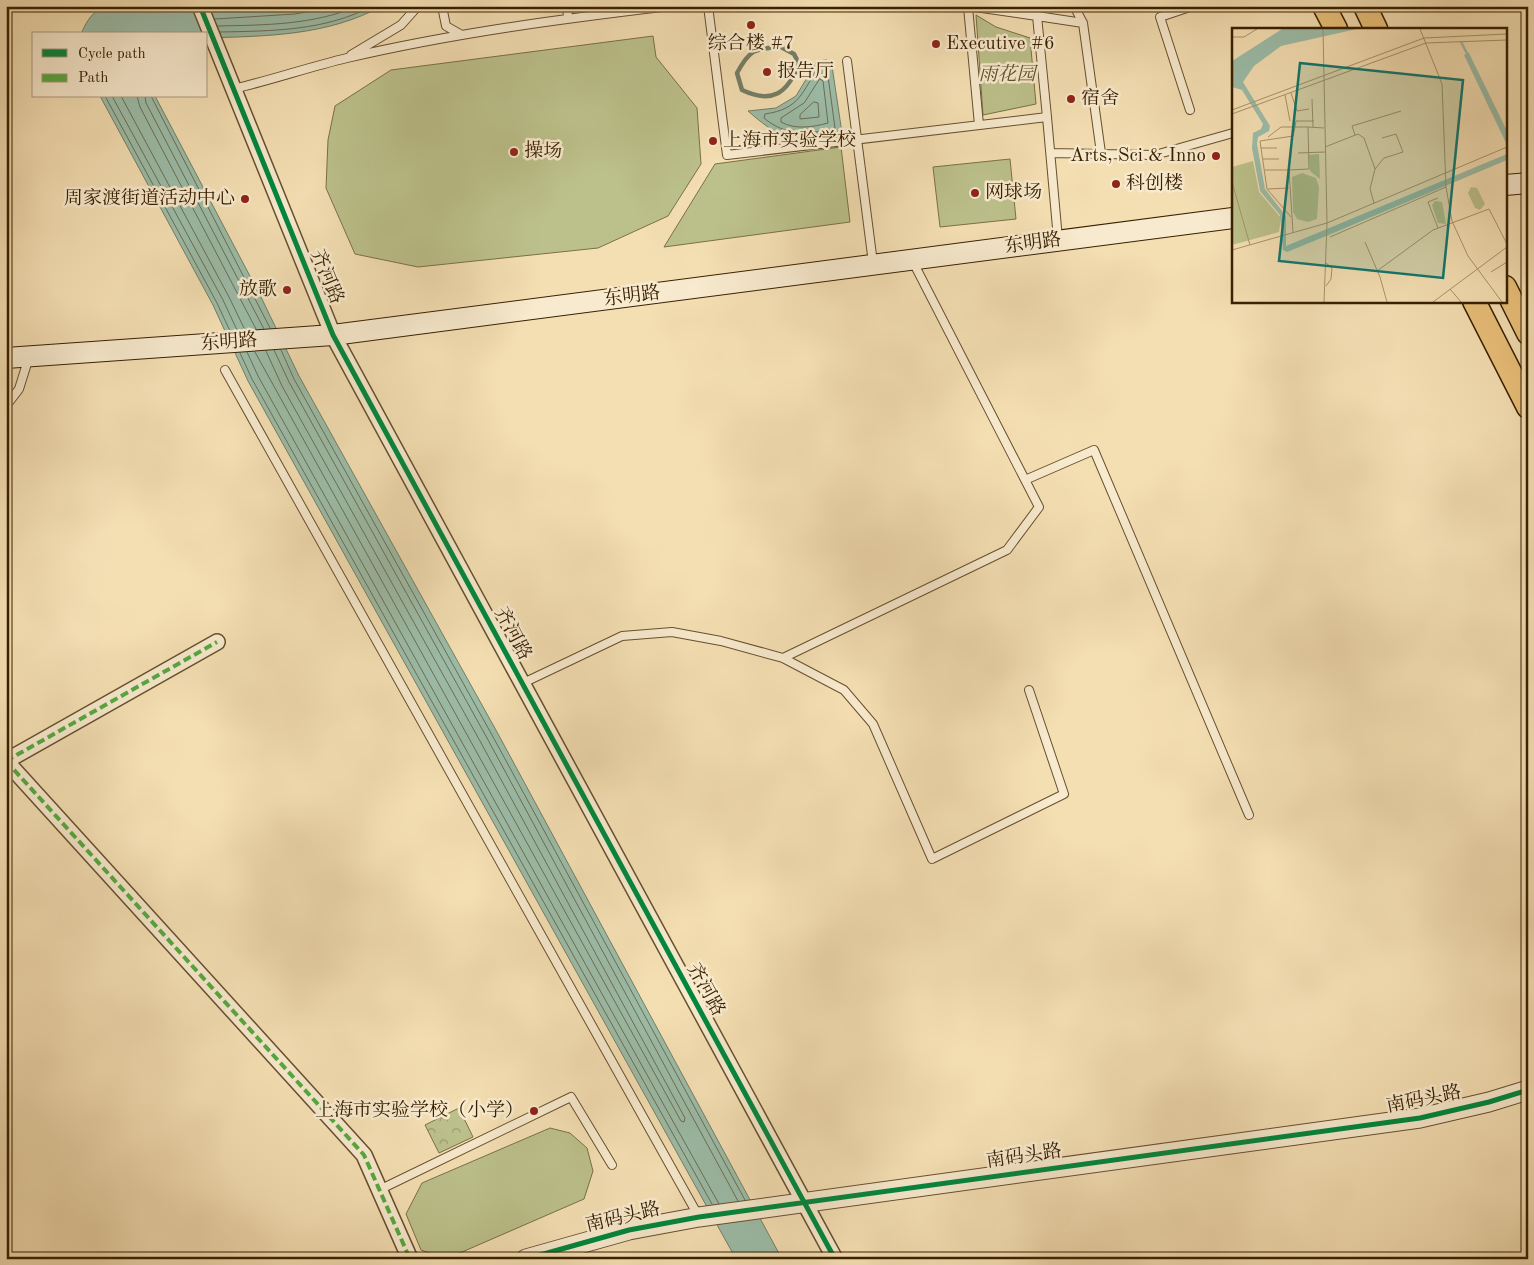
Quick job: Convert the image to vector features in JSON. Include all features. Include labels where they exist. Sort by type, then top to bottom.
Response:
[{"type":"main road","points":[[1324,6],[1335,28]]},
{"type":"main road","points":[[1365,6],[1376,28]]},
{"type":"main road","points":[[1506,185],[1528,183]]},
{"type":"main road","name":"东明路","points":[[6,358],[333,335],[1232,218]]},
{"type":"main road","points":[[1506,290],[1528,333]]},
{"type":"main road","points":[[1475,302],[1528,407]]},
{"type":"street","name":"齐河路","points":[[200,6],[333,335],[835,1259]]},
{"type":"street","points":[[217,642],[6,761],[364,1155],[410,1259]]},
{"type":"street","name":"南码头路","points":[[526,1259],[629,1230],[699,1217],[1420,1118],[1471,1107],[1528,1090]]},
{"type":"lane","points":[[345,58],[401,25],[418,6]]},
{"type":"lane","points":[[442,6],[446,26],[460,34]]},
{"type":"lane","points":[[567,6],[568,18]]},
{"type":"lane","points":[[233,89],[345,58],[460,34],[568,18],[670,6]]},
{"type":"lane","points":[[708,6],[727,155],[1047,117]]},
{"type":"lane","points":[[1036,6],[1059,241]]},
{"type":"lane","points":[[1074,6],[1082,23],[1101,154]]},
{"type":"lane","points":[[1190,110],[1160,17],[1193,6]]},
{"type":"lane","points":[[979,125],[968,7],[1082,23]]},
{"type":"lane","points":[[847,62],[874,265]]},
{"type":"lane","points":[[1050,153],[1155,155],[1232,133]]},
{"type":"lane","points":[[783,658],[1006,550],[1039,506],[912,260]]},
{"type":"lane","points":[[6,406],[20,389],[28,357]]},
{"type":"lane","points":[[225,370],[699,1217]]},
{"type":"lane","points":[[1025,480],[1094,450],[1248,815]]},
{"type":"lane","points":[[521,684],[622,636],[672,632],[721,641],[783,658],[844,690],[873,724],[932,859],[1064,794],[1029,690]]},
{"type":"lane","points":[[379,1190],[571,1097],[612,1165]]},
{"type":"green space","name":"雨花园","points":[[976,15],[996,27],[1030,38],[1036,104],[983,115]]},
{"type":"green space","name":"操场","points":[[653,36],[656,57],[697,108],[701,164],[668,216],[598,248],[418,267],[355,254],[326,188],[328,140],[335,106],[391,70]]},
{"type":"green space","points":[[841,147],[850,222],[664,247],[715,164]]},
{"type":"green space","name":"网球场","points":[[1010,159],[1016,219],[940,227],[933,167]]},
{"type":"green space","points":[[459,1108],[473,1137],[439,1153],[425,1125]]},
{"type":"green space","points":[[550,1128],[570,1133],[587,1148],[593,1171],[584,1199],[446,1259],[421,1250],[406,1214],[422,1183]]},
{"type":"water","points":[[106,6],[382,6],[361,16],[318,29],[274,35],[208,38],[208,32],[82,32],[90,17]]},
{"type":"water","points":[[827,60],[832,66],[842,133],[801,138],[782,135],[772,130],[748,111],[776,108],[796,96],[817,61]]},
{"type":"water","points":[[101,98],[156,98],[261,297],[299,376],[497,732],[782,1259],[736,1259],[248,381],[213,305]]},
{"type":"waterway","points":[[781,47],[794,54],[799,64],[784,89],[770,96],[762,96],[742,90],[737,73],[746,59],[759,50],[781,47]]},
{"type":"marked path","points":[[6,761],[217,642]]},
{"type":"marked path","points":[[6,761],[364,1155],[410,1259]]},
{"type":"cycle path","points":[[200,6],[333,335],[835,1259]]},
{"type":"cycle path","points":[[526,1259],[629,1230],[699,1217],[1420,1118],[1489,1102],[1528,1090]]},
{"type":"place","name":"综合楼 #7","points":[[751,25]]},
{"type":"place","name":"Executive #6","points":[[936,44]]},
{"type":"place","name":"报告厅","points":[[767,72]]},
{"type":"place","name":"宿舍","points":[[1071,99]]},
{"type":"place","name":"上海市实验学校","points":[[713,141]]},
{"type":"place","name":"操场","points":[[514,152]]},
{"type":"place","name":"Arts, Sci & Inno","points":[[1216,156]]},
{"type":"place","name":"科创楼","points":[[1116,184]]},
{"type":"place","name":"网球场","points":[[975,193]]},
{"type":"place","name":"周家渡街道活动中心","points":[[245,199]]},
{"type":"place","name":"放歌","points":[[287,290]]},
{"type":"place","name":"上海市实验学校（小学）","points":[[534,1111]]}]
